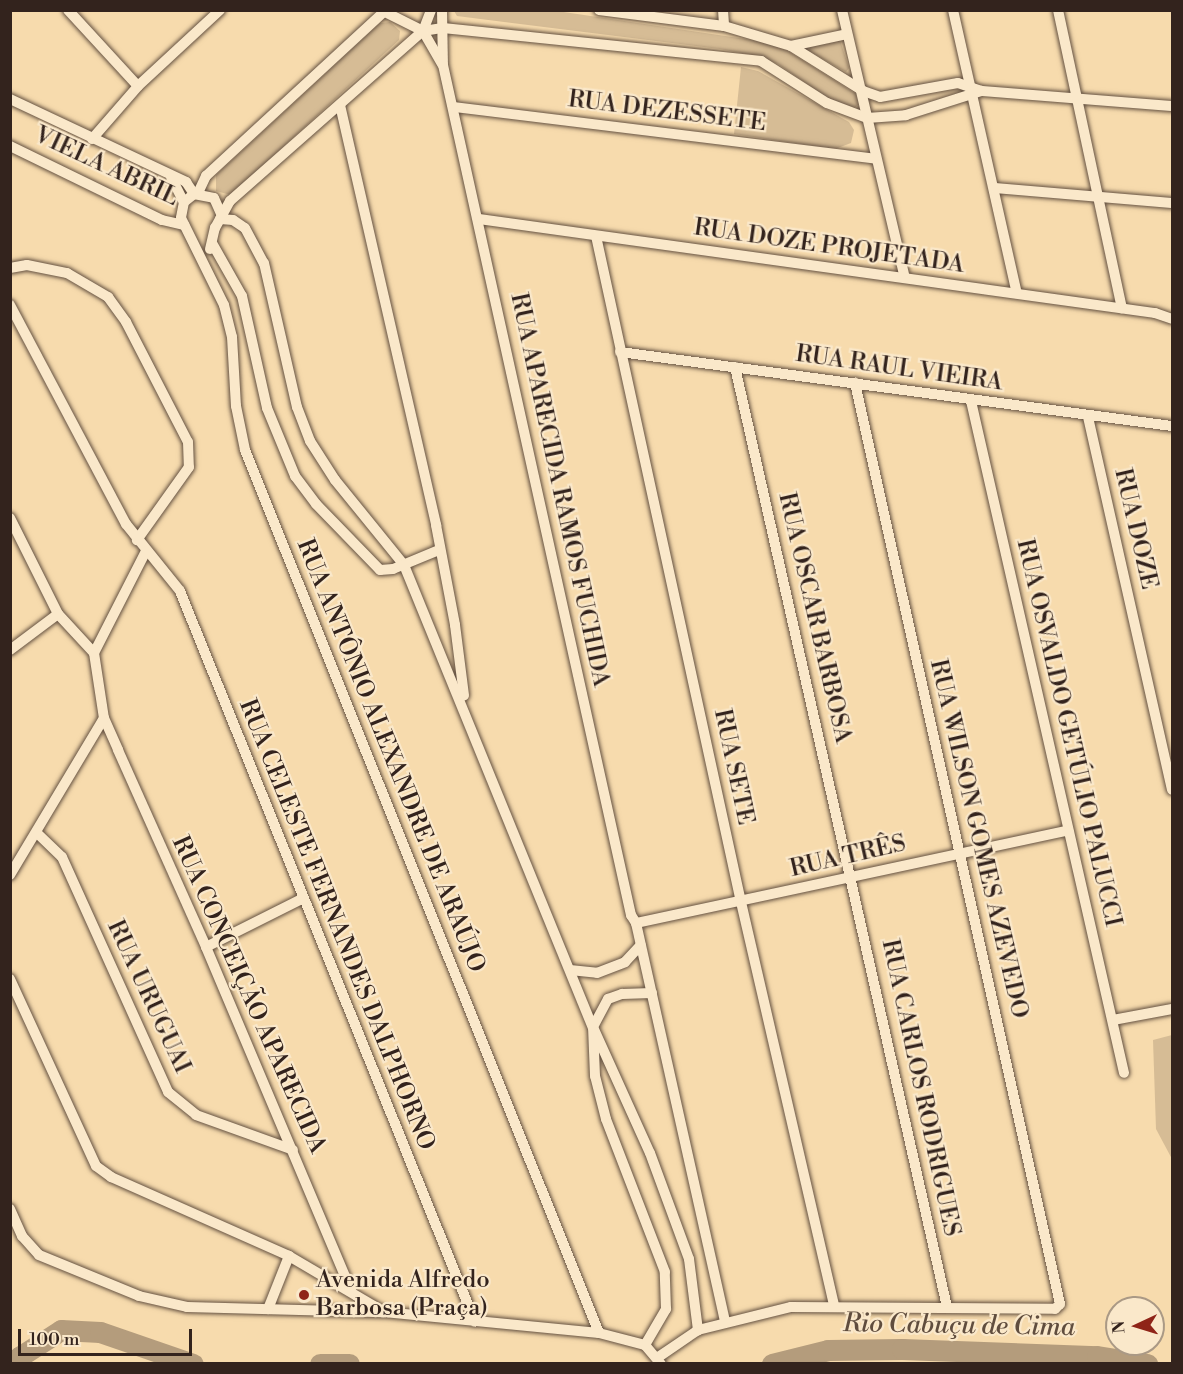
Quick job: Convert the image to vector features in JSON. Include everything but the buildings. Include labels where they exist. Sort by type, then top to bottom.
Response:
[{"type":"street","points":[[68,10],[138,86]]},
{"type":"street","points":[[207,264],[219,221],[230,201],[423,31],[431,10]]},
{"type":"street","name":"RUA APARECIDA RAMOS FUCHIDA","points":[[442,10],[443,65],[479,219],[631,915],[636,923],[725,1321]]},
{"type":"street","points":[[599,10],[724,26],[791,46],[863,91],[880,97],[896,97],[958,83],[975,90],[1173,106]]},
{"type":"street","points":[[723,10],[724,26]]},
{"type":"street","points":[[842,10],[863,91],[876,159],[905,278]]},
{"type":"street","points":[[953,10],[975,90],[1017,293]]},
{"type":"street","points":[[1058,10],[1122,308]]},
{"type":"street","points":[[92,139],[138,86],[218,11]]},
{"type":"street","points":[[171,177],[184,202],[196,194],[206,177],[386,11],[423,31],[443,28],[761,61],[826,103],[867,118],[906,115],[975,90]]},
{"type":"street","name":"RUA APARECIDA RAMOS FUCHIDA","points":[[423,31],[443,65]]},
{"type":"street","points":[[791,46],[847,34]]},
{"type":"street","points":[[10,99],[171,177],[186,182],[196,194],[214,198],[219,221]]},
{"type":"street","points":[[340,105],[456,625],[465,708]]},
{"type":"street","name":"RUA DEZESSETE","points":[[454,107],[876,159]]},
{"type":"street","name":"VIELA ABRIL","points":[[10,146],[162,220],[187,228]]},
{"type":"street","points":[[994,188],[1173,203]]},
{"type":"street","name":"RUA ANTÔNIO ALEXANDRE DE ARAÚJO","points":[[184,202],[181,209],[187,228],[207,264],[232,338],[236,406],[245,450],[598,1333]]},
{"type":"street","name":"RUA DOZE PROJETADA","points":[[479,219],[1122,308],[1173,319]]},
{"type":"street","points":[[187,228],[202,234],[219,221],[233,220],[245,228],[264,263],[297,407],[310,441],[335,480],[404,565],[465,708],[593,1027],[650,1153],[689,1258],[698,1330]]},
{"type":"street","name":"RUA SETE","points":[[596,236],[741,902],[834,1305]]},
{"type":"street","points":[[212,243],[242,296],[267,408],[295,476],[375,567],[387,571],[439,550]]},
{"type":"street","points":[[10,268],[27,266],[67,273],[108,297],[126,322],[189,442],[192,459],[186,474],[137,540]]},
{"type":"street","name":"RUA CELESTE FERNANDES DALPHORNO","points":[[10,305],[137,540],[180,591],[302,899],[475,1322]]},
{"type":"street","name":"RUA RAUL VIEIRA","points":[[620,352],[1088,417],[1173,426]]},
{"type":"street","name":"RUA OSCAR BARBOSA","points":[[735,367],[853,878]]},
{"type":"street","name":"RUA WILSON GOMES AZEVEDO","points":[[855,383],[1060,1304],[1054,1310],[946,1307]]},
{"type":"street","name":"RUA OSVALDO GETÚLIO PALUCCI","points":[[971,401],[1124,1074]]},
{"type":"street","name":"RUA DOZE","points":[[1088,417],[1173,790]]},
{"type":"street","points":[[10,518],[58,614],[94,653],[146,551]]},
{"type":"street","points":[[10,650],[58,614]]},
{"type":"street","name":"RUA CONCEIÇÃO APARECIDA","points":[[94,653],[104,718],[206,947],[351,1291]]},
{"type":"street","points":[[10,876],[38,834],[104,718]]},
{"type":"street","name":"RUA TRÊS","points":[[636,923],[1068,830]]},
{"type":"street","name":"RUA URUGUAI","points":[[38,834],[62,856],[168,1092],[196,1115],[293,1150]]},
{"type":"street","name":"RUA CARLOS RODRIGUES","points":[[853,878],[946,1307]]},
{"type":"street","points":[[206,947],[302,899]]},
{"type":"street","points":[[570,970],[597,973],[625,962],[641,945]]},
{"type":"street","points":[[10,979],[96,1166],[111,1177],[289,1256],[384,1312]]},
{"type":"street","points":[[645,1345],[666,1309],[665,1272],[606,1119],[595,1076],[593,1027],[608,999],[622,994],[652,993]]},
{"type":"street","points":[[1113,1020],[1173,1009]]},
{"type":"street","points":[[10,1209],[22,1236],[39,1255],[139,1296],[187,1307],[384,1312],[598,1333],[645,1345],[659,1361],[698,1330],[725,1321],[791,1307],[834,1305],[946,1307]]},
{"type":"street","points":[[268,1309],[289,1256]]},
{"type":"shaded area","points":[[454,11],[557,11],[765,42],[788,51],[856,94],[859,104],[853,109],[836,104],[778,64],[761,57],[720,49],[457,16]]},
{"type":"shaded area","points":[[390,22],[400,31],[399,40],[231,195],[216,191],[216,175],[380,23]]},
{"type":"shaded area","points":[[840,40],[849,68],[846,72],[809,51],[810,46]]},
{"type":"shaded area","points":[[741,67],[758,71],[849,122],[854,130],[851,143],[835,149],[734,134]]},
{"type":"shaded area","points":[[1172,1035],[1172,1159],[1156,1129],[1153,1040]]},
{"type":"waterway","name":"Rio Cabuçu de Cima","points":[[14,1364],[19,1357],[61,1330],[100,1332],[193,1364]]},
{"type":"waterway","name":"Rio Cabuçu de Cima","points":[[772,1364],[828,1350],[902,1349],[1097,1356],[1147,1364]]},
{"type":"waterway","name":"Rio Cabuçu de Cima","points":[[320,1364],[349,1364]]},
{"type":"place","name":"Avenida Alfredo Barbosa (Praça)","points":[[304,1295]]}]
